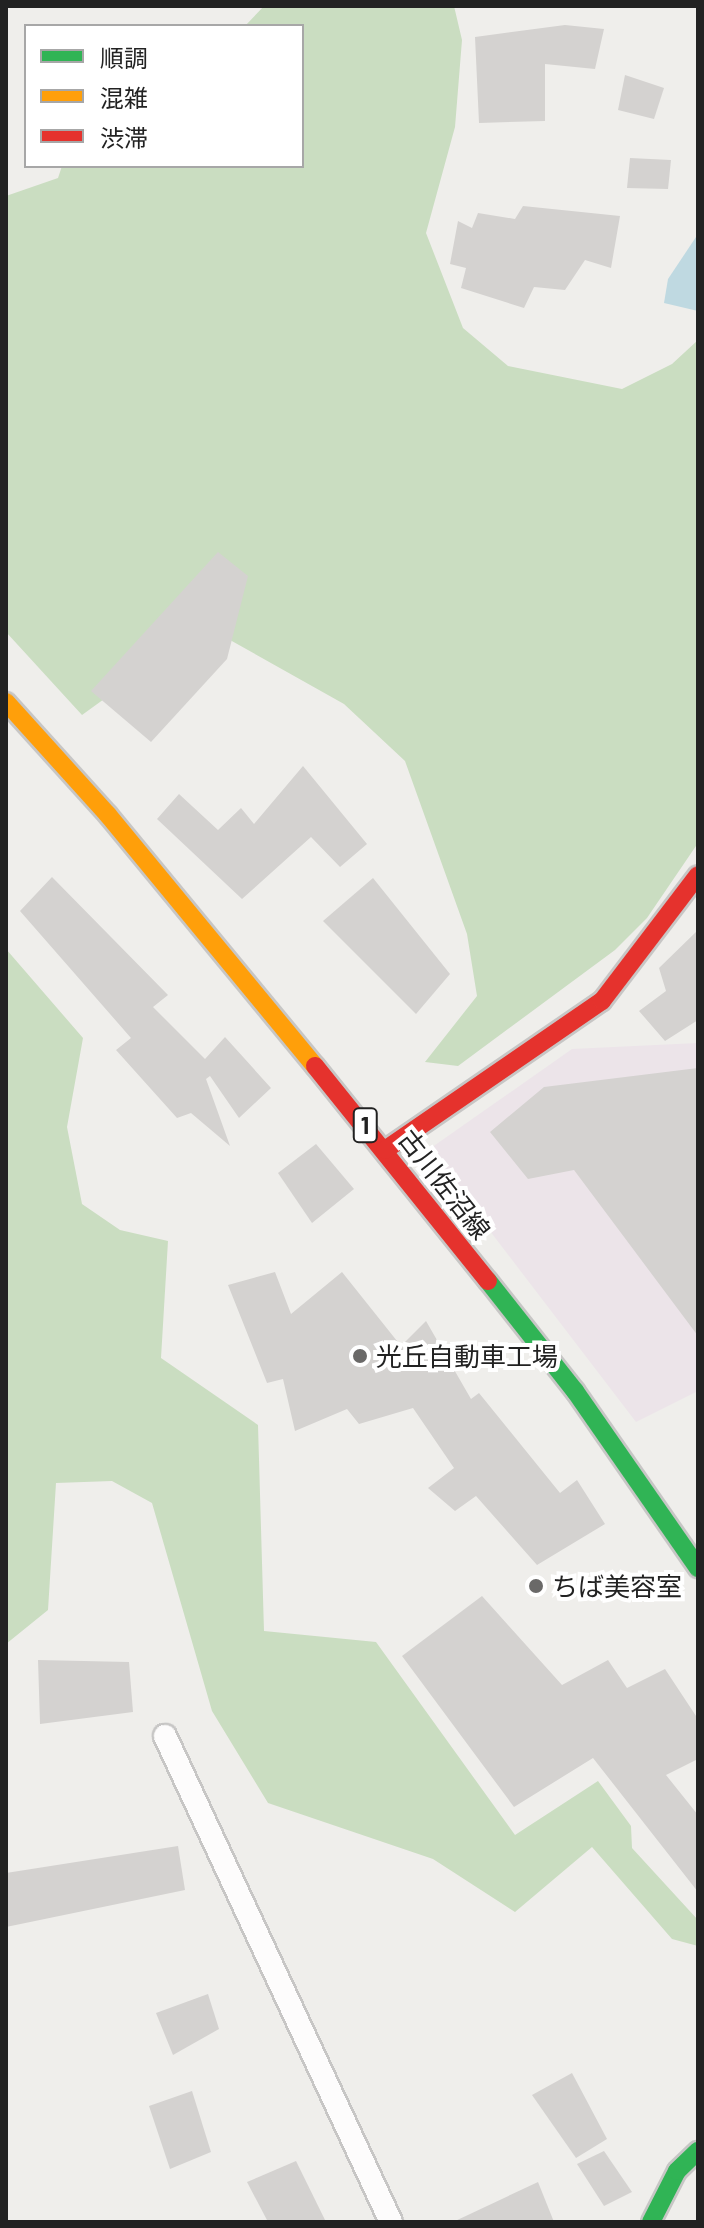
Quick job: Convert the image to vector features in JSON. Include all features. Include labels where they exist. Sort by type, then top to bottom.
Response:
[{"type":"main road","name":"古川佐沼線","points":[[6,702],[108,815],[385,1150],[575,1391],[698,1568]]},
{"type":"main road","points":[[385,1150],[602,1001],[698,875]]},
{"type":"main road","points":[[651,2222],[677,2171],[698,2151]]},
{"type":"lane","points":[[165,1736],[391,2222]]},
{"type":"shaded area","points":[[698,1043],[698,1391],[636,1422],[428,1150],[572,1049]]},
{"type":"green space","points":[[264,6],[454,6],[462,40],[455,127],[426,233],[463,328],[508,366],[622,389],[672,364],[698,340],[698,843],[647,918],[615,950],[458,1066],[425,1062],[477,996],[467,934],[405,761],[344,704],[205,626],[82,715],[6,632],[6,196],[58,178],[61,168],[304,168],[304,24],[247,24]]},
{"type":"green space","points":[[6,949],[83,1038],[67,1127],[82,1204],[120,1230],[168,1241],[161,1358],[258,1425],[264,1631],[376,1642],[515,1835],[598,1781],[631,1826],[632,1848],[698,1920],[698,1946],[672,1939],[592,1847],[515,1912],[433,1859],[268,1803],[212,1711],[152,1503],[112,1481],[56,1483],[48,1610],[6,1644]]},
{"type":"water","points":[[698,234],[698,311],[664,303],[668,279]]},
{"type":"building","points":[[565,25],[604,29],[595,69],[545,64],[545,121],[479,123],[475,37]]},
{"type":"building","points":[[625,75],[664,88],[654,119],[618,110]]},
{"type":"building","points":[[630,158],[671,160],[668,189],[627,188]]},
{"type":"building","points":[[523,206],[620,216],[611,268],[585,260],[565,290],[534,287],[524,308],[461,288],[466,268],[450,264],[458,221],[472,228],[478,213],[515,219]]},
{"type":"building","points":[[218,552],[248,576],[227,659],[151,742],[91,691]]},
{"type":"building","points":[[303,766],[367,844],[340,867],[311,837],[242,899],[157,819],[179,794],[218,830],[241,808],[254,824]]},
{"type":"building","points":[[52,877],[168,995],[153,1007],[205,1059],[225,1037],[271,1088],[239,1118],[210,1076],[206,1079],[230,1146],[191,1113],[177,1118],[116,1050],[131,1038],[20,911]]},
{"type":"building","points":[[373,878],[450,974],[416,1014],[323,921]]},
{"type":"building","points":[[698,930],[698,1020],[665,1041],[639,1011],[666,991],[659,968]]},
{"type":"building","points":[[698,1068],[698,1336],[574,1170],[528,1179],[490,1132],[544,1087]]},
{"type":"building","points":[[316,1144],[354,1189],[312,1223],[278,1173]]},
{"type":"building","points":[[275,1272],[291,1314],[342,1272],[401,1346],[426,1321],[471,1399],[479,1393],[560,1493],[577,1480],[605,1524],[537,1565],[476,1496],[455,1511],[428,1488],[454,1468],[413,1408],[359,1424],[347,1409],[295,1431],[283,1379],[267,1383],[228,1285]]},
{"type":"building","points":[[482,1596],[562,1685],[608,1660],[627,1688],[665,1669],[698,1719],[698,1759],[666,1775],[698,1815],[698,1892],[593,1758],[514,1807],[402,1656]]},
{"type":"building","points":[[38,1660],[129,1662],[133,1712],[40,1724]]},
{"type":"building","points":[[178,1846],[185,1890],[6,1927],[6,1873]]},
{"type":"building","points":[[208,1994],[219,2029],[173,2055],[156,2013]]},
{"type":"building","points":[[572,2073],[607,2139],[576,2158],[532,2095]]},
{"type":"building","points":[[192,2091],[211,2152],[170,2169],[149,2106]]},
{"type":"building","points":[[604,2151],[632,2192],[604,2206],[577,2164]]},
{"type":"building","points":[[296,2161],[326,2222],[268,2222],[247,2182]]},
{"type":"building","points":[[538,2182],[554,2222],[453,2222]]},
{"type":"traffic: fast","points":[[488,1281],[575,1391],[698,1568]]},
{"type":"traffic: fast","points":[[651,2222],[677,2171],[698,2151]]},
{"type":"traffic: slow","points":[[6,702],[108,815],[315,1066]]},
{"type":"traffic: jam","points":[[385,1150],[602,1001],[698,875]]},
{"type":"traffic: jam","points":[[315,1066],[488,1281]]},
{"type":"place","name":"光丘自動車工場","points":[[360,1356]]},
{"type":"place","name":"ちば美容室","points":[[536,1586]]}]
